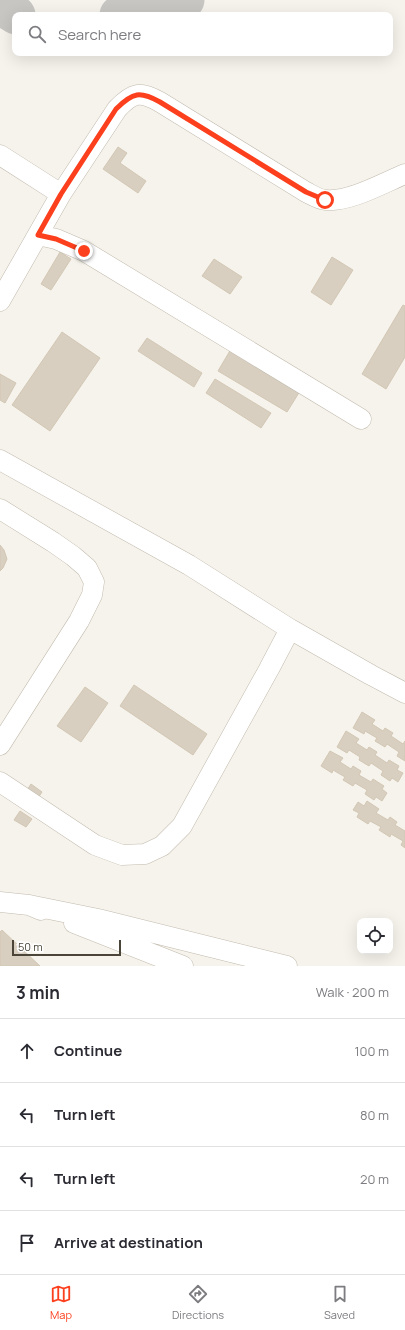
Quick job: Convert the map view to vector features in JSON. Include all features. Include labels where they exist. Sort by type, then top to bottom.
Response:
[{"type":"street","points":[[0,301],[61,194],[116,109],[125,100],[135,95],[147,95],[160,102],[306,192],[325,200],[340,200],[357,195],[405,174]]},
{"type":"street","points":[[0,155],[61,194]]},
{"type":"street","points":[[38,235],[56,239],[84,251],[361,419]]},
{"type":"street","points":[[0,460],[189,565],[290,629],[371,676],[405,693]]},
{"type":"street","points":[[0,509],[73,556],[87,568],[94,582],[92,595],[79,621],[0,745]]},
{"type":"street","points":[[0,782],[95,845],[122,855],[145,854],[162,846],[182,826],[290,629]]},
{"type":"street","points":[[0,902],[29,905],[98,919],[287,966]]},
{"type":"street","points":[[29,905],[183,966]]},
{"type":"building","points":[[118,147],[127,153],[120,163],[146,181],[138,193],[103,169]]},
{"type":"building","points":[[60,252],[71,259],[51,290],[41,284]]},
{"type":"building","points":[[332,257],[353,270],[331,305],[311,292]]},
{"type":"building","points":[[214,259],[242,277],[230,294],[202,276]]},
{"type":"building","points":[[403,305],[405,306],[405,357],[386,389],[362,374]]},
{"type":"building","points":[[62,332],[100,358],[50,431],[12,405]]},
{"type":"building","points":[[147,338],[202,373],[194,387],[138,351]]},
{"type":"building","points":[[231,349],[300,391],[287,412],[218,371]]},
{"type":"building","points":[[0,374],[16,383],[5,403],[0,400]]},
{"type":"building","points":[[215,379],[271,413],[261,428],[206,393]]},
{"type":"building","points":[[0,545],[4,550],[7,559],[0,571]]},
{"type":"building","points":[[134,685],[207,734],[193,755],[120,706]]},
{"type":"building","points":[[85,687],[108,703],[81,742],[57,726]]},
{"type":"building","points":[[362,712],[375,720],[372,724],[383,731],[385,728],[393,733],[391,736],[403,744],[405,741],[405,761],[397,756],[399,752],[387,744],[385,747],[375,741],[377,738],[365,731],[364,734],[353,728]]},
{"type":"building","points":[[346,731],[359,739],[356,743],[367,750],[369,747],[377,752],[375,755],[387,763],[389,760],[399,766],[397,770],[403,773],[398,782],[392,778],[390,781],[381,775],[383,771],[371,763],[369,766],[359,760],[360,757],[349,750],[347,753],[337,747]]},
{"type":"building","points":[[330,751],[343,758],[340,762],[351,769],[353,766],[361,771],[359,775],[371,782],[373,779],[384,786],[382,789],[387,793],[382,801],[376,797],[374,800],[365,794],[367,790],[355,783],[353,786],[343,780],[345,777],[333,770],[332,773],[321,766]]},
{"type":"building","points":[[31,784],[42,792],[36,801],[25,793]]},
{"type":"building","points":[[367,801],[379,809],[376,813],[388,820],[390,817],[397,822],[395,825],[405,831],[405,848],[401,845],[403,841],[391,834],[390,837],[379,830],[381,827],[370,821],[368,824],[357,817],[359,813],[353,810],[358,802],[364,806]]},
{"type":"building","points":[[20,811],[32,819],[26,827],[14,820]]},
{"type":"building","points":[[2,930],[40,966],[0,966],[0,932]]},
{"type":"taxiway","points":[[132,12],[185,0]]},
{"type":"taxiway","points":[[0,5],[12,12]]},
{"type":"route","points":[[84,251],[56,239],[38,235],[61,194],[116,109],[125,100],[135,95],[147,95],[160,102],[306,192],[325,200]]}]
